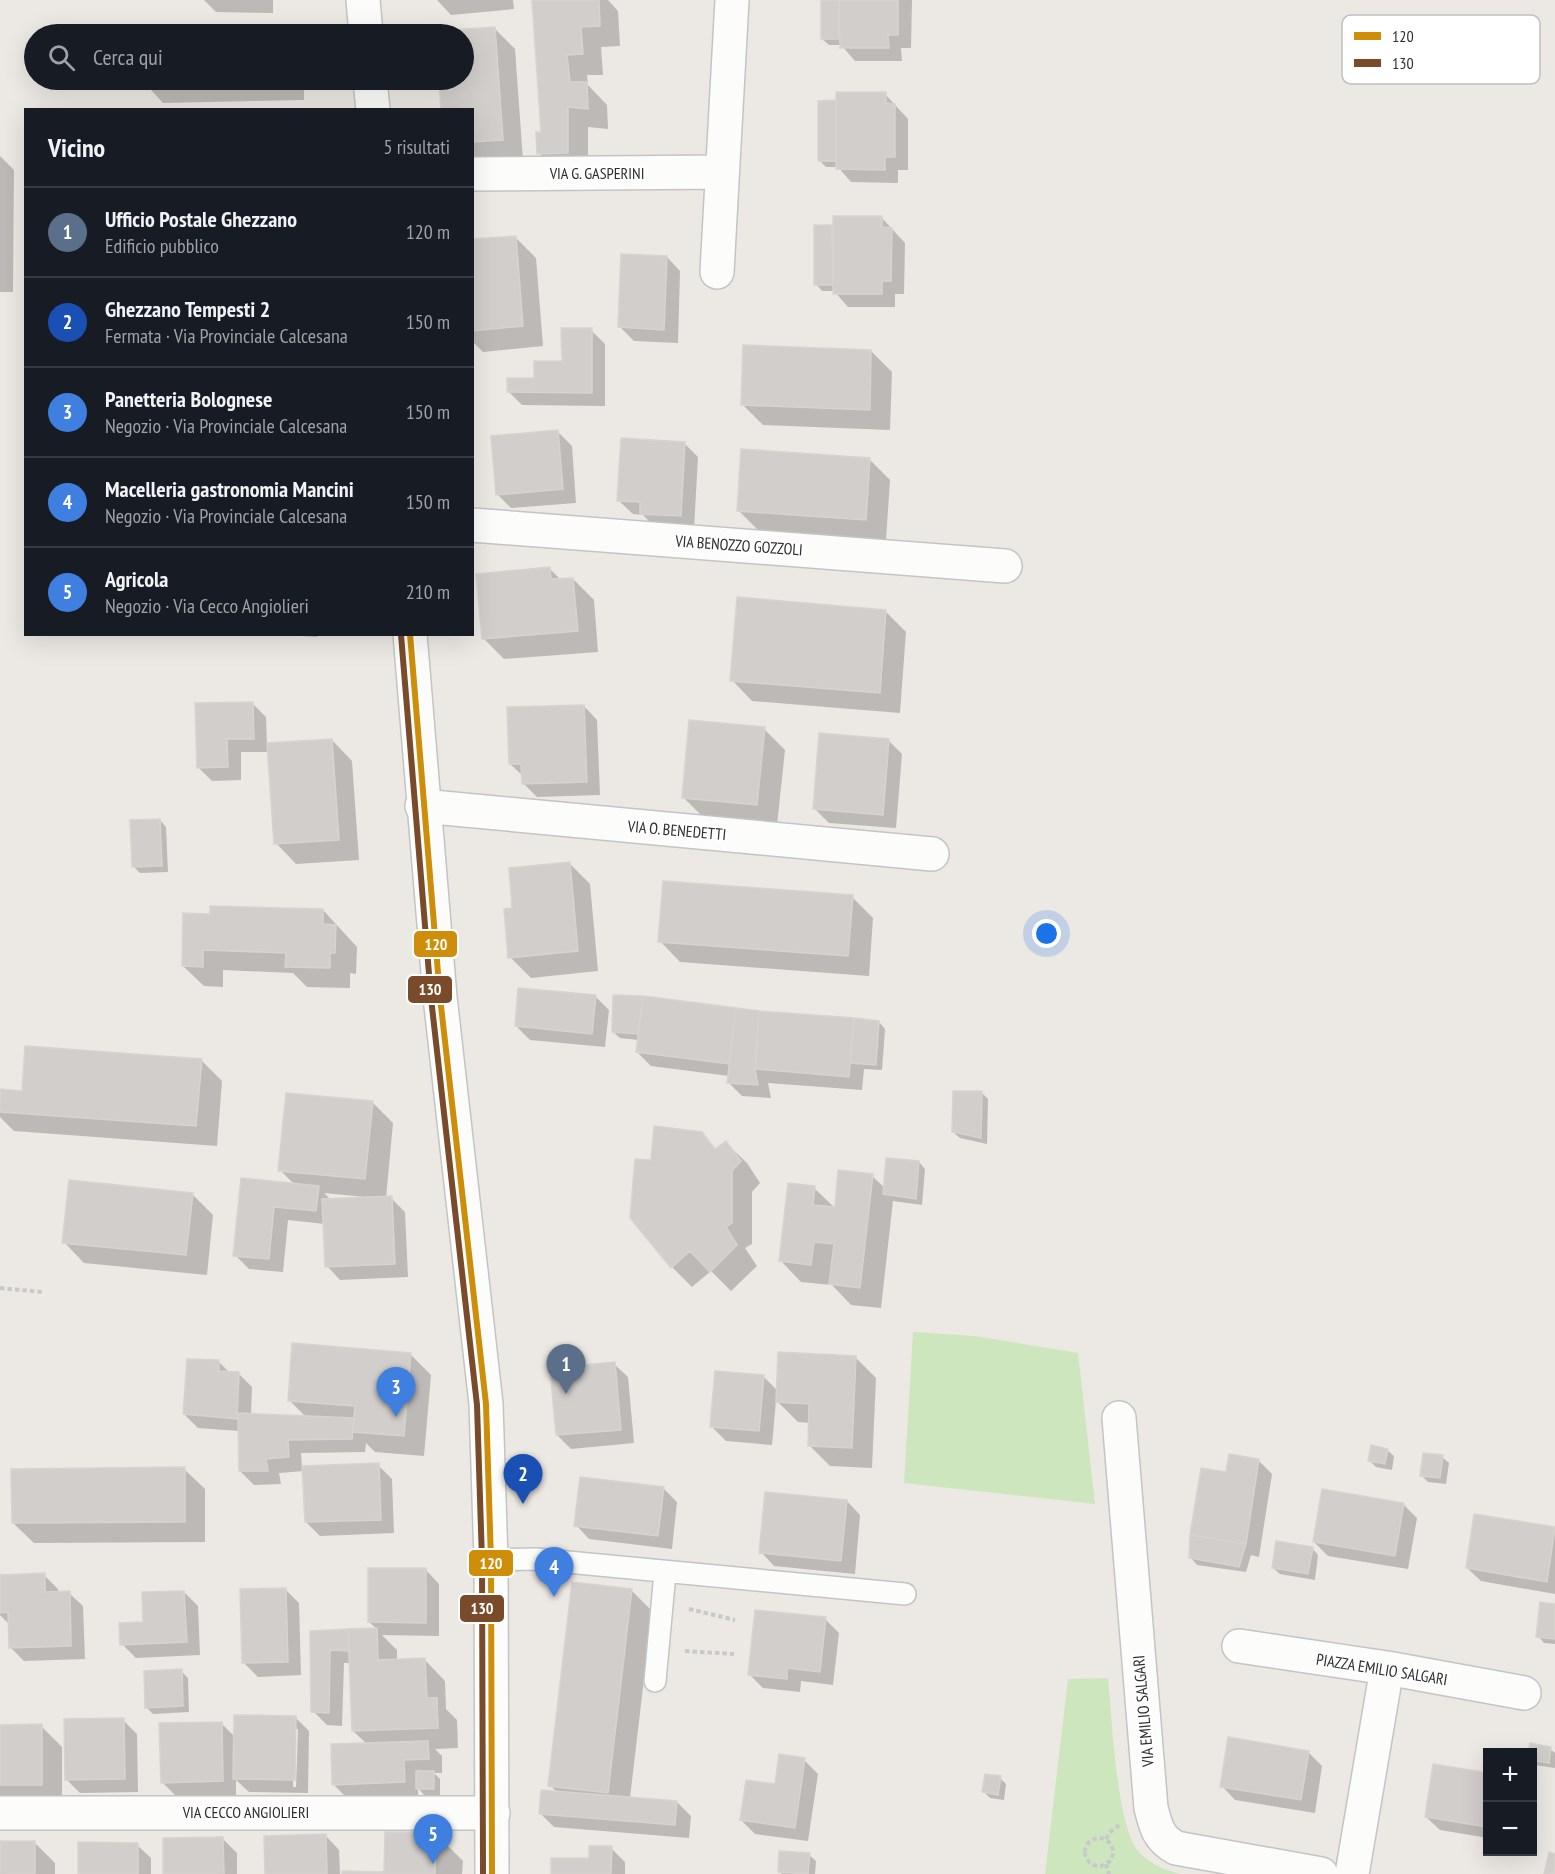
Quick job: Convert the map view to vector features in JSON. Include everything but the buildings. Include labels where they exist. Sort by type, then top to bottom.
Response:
[{"type":"street","points":[[363,0],[365,24]]},
{"type":"street","points":[[717,272],[732,0]]},
{"type":"street","points":[[371,90],[373,108]]},
{"type":"street","name":"VIA G. GASPERINI","points":[[474,174],[722,172]]},
{"type":"street","name":"VIA BENOZZO GOZZOLI","points":[[474,525],[1005,566]]},
{"type":"street","points":[[410,636],[422,806],[440,997],[486,1404],[491,1560],[492,1874]]},
{"type":"street","name":"VIA O. BENEDETTI","points":[[422,806],[932,854]]},
{"type":"street","name":"VIA EMILIO SALGARI","points":[[1119,1418],[1151,1808],[1155,1829],[1166,1842],[1176,1848],[1321,1874]]},
{"type":"street","name":"PIAZZA EMILIO SALGARI","points":[[1239,1646],[1387,1668],[1524,1693]]},
{"type":"street","points":[[1352,1874],[1387,1668]]},
{"type":"street","name":"VIA CECCO ANGIOLIERI","points":[[0,1813],[493,1813]]},
{"type":"lane","points":[[491,1560],[536,1559],[905,1594]]},
{"type":"lane","points":[[654,1681],[665,1573]]},
{"type":"path","points":[[0,1288],[42,1292]]},
{"type":"path","points":[[661,1606],[680,1607],[735,1620]]},
{"type":"path","points":[[658,1650],[734,1654]]},
{"type":"path","points":[[1095,1838],[1104,1838],[1111,1844],[1114,1852],[1112,1860],[1106,1864],[1095,1866],[1088,1860],[1085,1852],[1088,1843],[1095,1838]]},
{"type":"path","points":[[1106,1864],[1109,1874]]},
{"type":"green space","points":[[913,1332],[975,1336],[1078,1353],[1095,1504],[904,1483]]},
{"type":"green space","points":[[1108,1678],[1116,1771],[1125,1821],[1132,1840],[1140,1853],[1154,1864],[1181,1874],[1045,1874],[1068,1679]]},
{"type":"transit line","name":"130","points":[[401,636],[431,998],[477,1405],[482,1560],[483,1874]]},
{"type":"transit line","name":"120","points":[[410,636],[440,997],[486,1404],[491,1560],[492,1874]]},
{"type":"place","name":"Ufficio Postale Ghezzano","points":[[566,1394]]},
{"type":"place","name":"Panetteria Bolognese","points":[[396,1417]]},
{"type":"place","name":"Ghezzano Tempesti 2","points":[[523,1504]]},
{"type":"place","name":"Macelleria gastronomia Mancini","points":[[554,1597]]},
{"type":"place","name":"Agricola","points":[[433,1864]]}]
